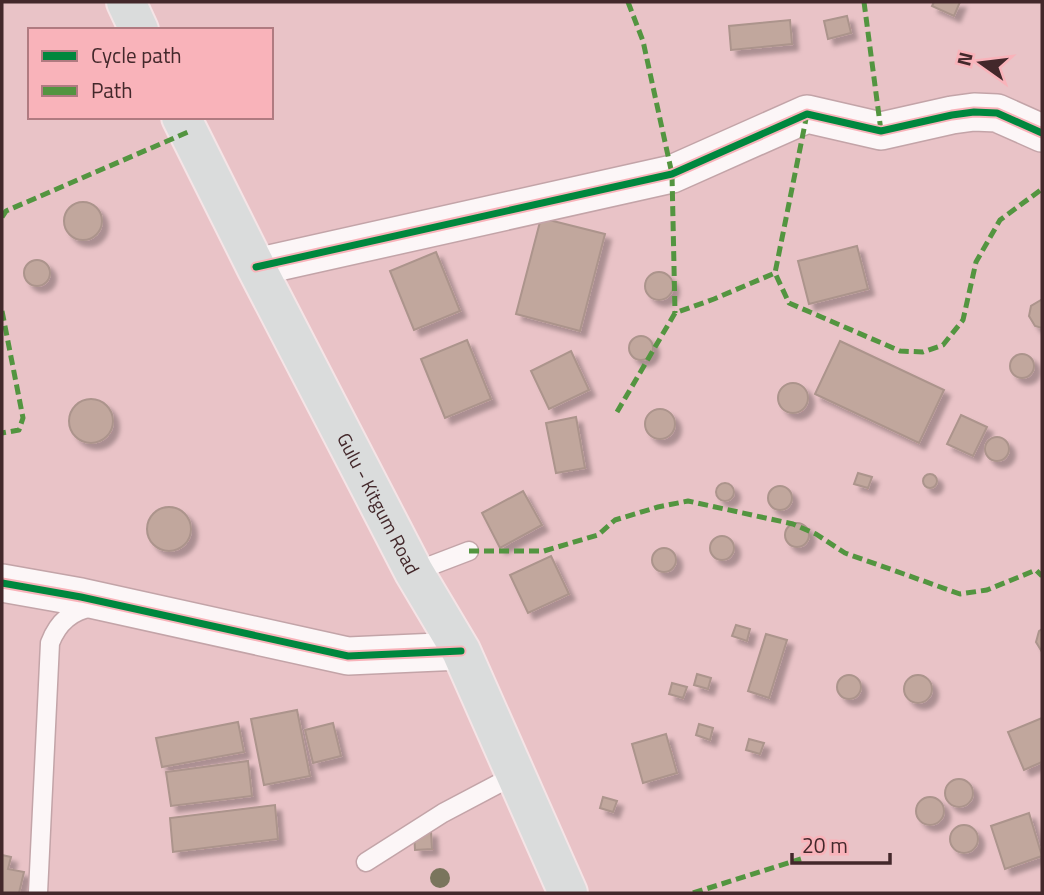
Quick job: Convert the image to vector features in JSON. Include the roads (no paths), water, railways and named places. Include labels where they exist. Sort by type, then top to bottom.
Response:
[{"type":"main road","points":[[126,2],[138,28]]},
{"type":"main road","name":"Gulu - Kitgum Road","points":[[182,119],[414,572],[461,651],[568,893]]},
{"type":"street","points":[[256,267],[672,174],[807,114],[881,131],[952,115],[997,113],[1042,133]]},
{"type":"street","points":[[2,583],[112,604],[348,656],[461,651]]},
{"type":"lane","points":[[414,572],[469,551]]},
{"type":"lane","points":[[38,893],[50,643],[56,630],[77,609],[112,604]]},
{"type":"lane","points":[[366,862],[443,813],[515,775]]}]
